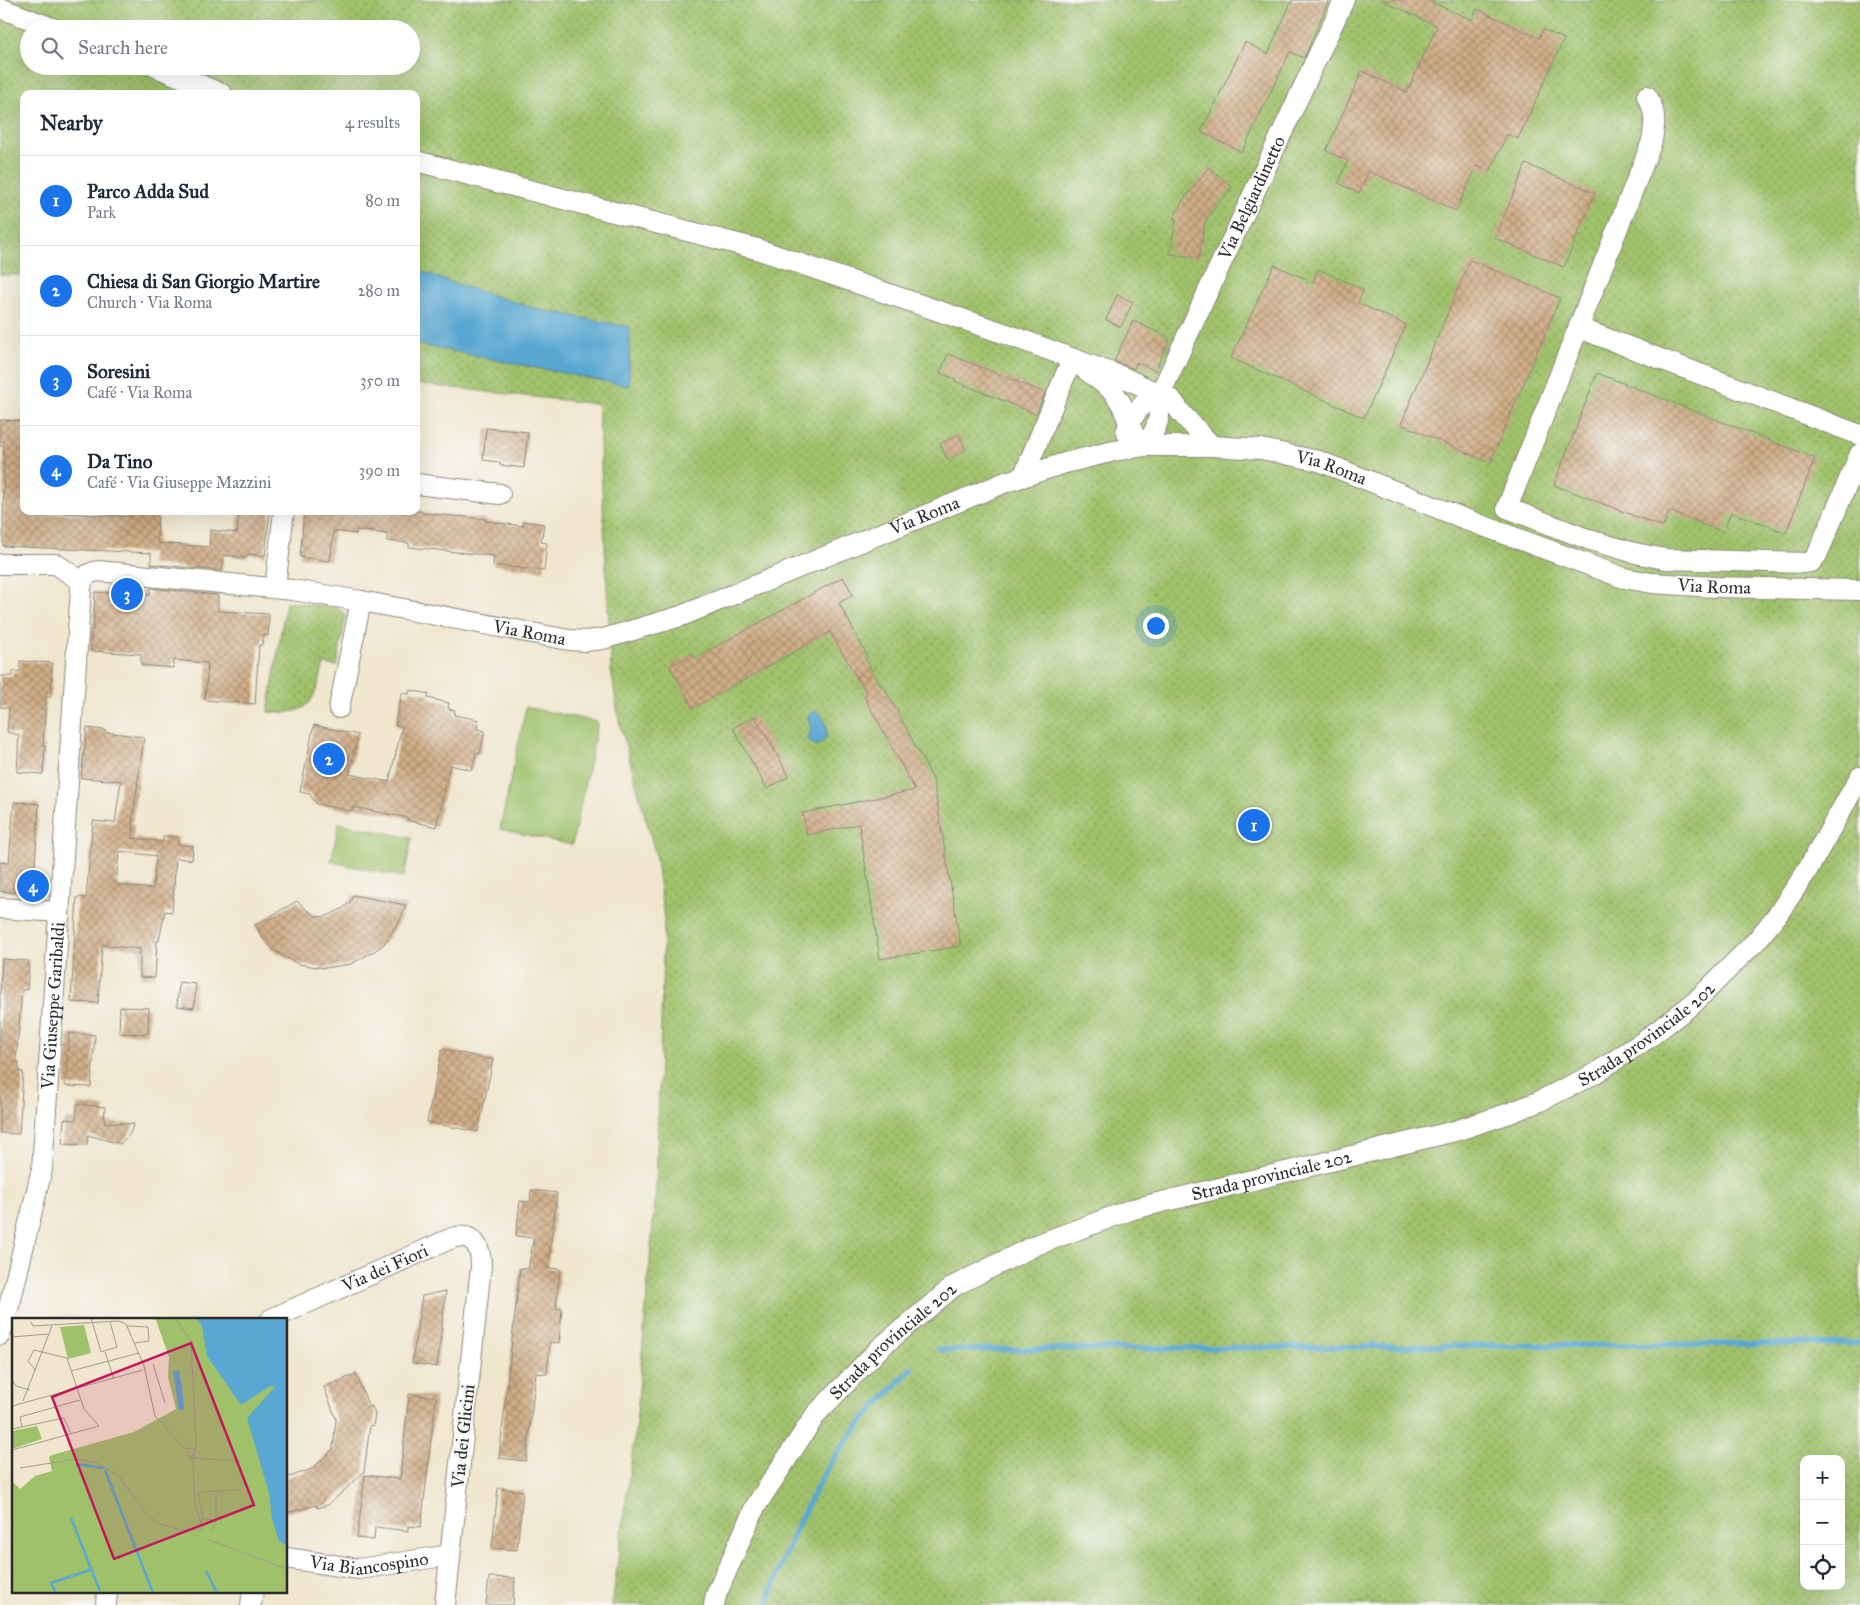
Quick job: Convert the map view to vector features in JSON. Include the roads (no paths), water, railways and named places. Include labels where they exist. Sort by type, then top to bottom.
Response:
[{"type":"street","name":"Via Belgiardinetto","points":[[1160,394],[1344,0]]},
{"type":"street","points":[[0,8],[31,20]]},
{"type":"street","points":[[176,75],[212,90]]},
{"type":"street","points":[[1647,96],[1652,104],[1655,115],[1651,144],[1507,508],[1590,540],[1635,553],[1665,559],[1805,563],[1811,562],[1817,555],[1860,454]]},
{"type":"street","points":[[420,162],[757,249],[1006,334],[1125,378],[1172,400],[1188,421],[1212,446]]},
{"type":"street","points":[[1579,328],[1860,435]]},
{"type":"street","points":[[1072,360],[1113,391],[1122,405],[1134,435],[1145,446],[1153,435],[1160,418],[1160,394]]},
{"type":"street","points":[[1023,477],[1072,360]]},
{"type":"street","points":[[1114,451],[1123,440],[1129,424],[1142,405],[1150,398],[1160,394]]},
{"type":"street","name":"Via Roma","points":[[82,582],[91,572],[98,572],[275,588],[361,601],[569,640],[603,639],[681,616],[1006,482],[1064,463],[1145,446],[1212,446],[1261,449],[1319,461],[1470,521],[1624,578],[1652,583],[1714,587],[1858,590]]},
{"type":"street","points":[[420,484],[500,494]]},
{"type":"street","points":[[275,588],[284,515]]},
{"type":"street","points":[[0,564],[56,564],[82,582]]},
{"type":"street","name":"Via Giuseppe Garibaldi","points":[[4,1331],[42,1169],[82,582]]},
{"type":"street","points":[[339,708],[361,601]]},
{"type":"street","name":"Strada provinciale 202","points":[[714,1605],[716,1595],[755,1507],[816,1414],[880,1348],[954,1286],[1036,1244],[1132,1209],[1455,1131],[1533,1104],[1594,1074],[1647,1039],[1695,1002],[1757,940],[1778,914],[1805,874],[1860,777]]},
{"type":"street","points":[[0,908],[59,912]]},
{"type":"street","name":"Via dei Fiori","points":[[273,1318],[460,1236],[467,1237],[478,1247],[481,1255],[481,1266]]},
{"type":"street","name":"Via dei Glicini","points":[[446,1605],[481,1266]]},
{"type":"street","name":"Via Biancospino","points":[[288,1558],[359,1569],[450,1556]]},
{"type":"street","points":[[106,1605],[107,1592]]},
{"type":"street","points":[[251,1605],[253,1592]]},
{"type":"water","points":[[420,270],[453,283],[537,309],[630,327],[629,386],[420,345]]},
{"type":"water","points":[[817,711],[824,720],[827,730],[824,740],[815,745],[808,740],[811,728],[808,717]]},
{"type":"waterway","points":[[939,1350],[1860,1343]]},
{"type":"waterway","points":[[767,1605],[794,1532],[811,1497],[831,1463],[859,1425],[912,1368]]},
{"type":"place","name":"Soresini","points":[[127,594]]},
{"type":"place","name":"Chiesa di San Giorgio Martire","points":[[329,759]]},
{"type":"place","name":"Parco Adda Sud","points":[[1254,825]]},
{"type":"place","name":"Da Tino","points":[[33,886]]}]
